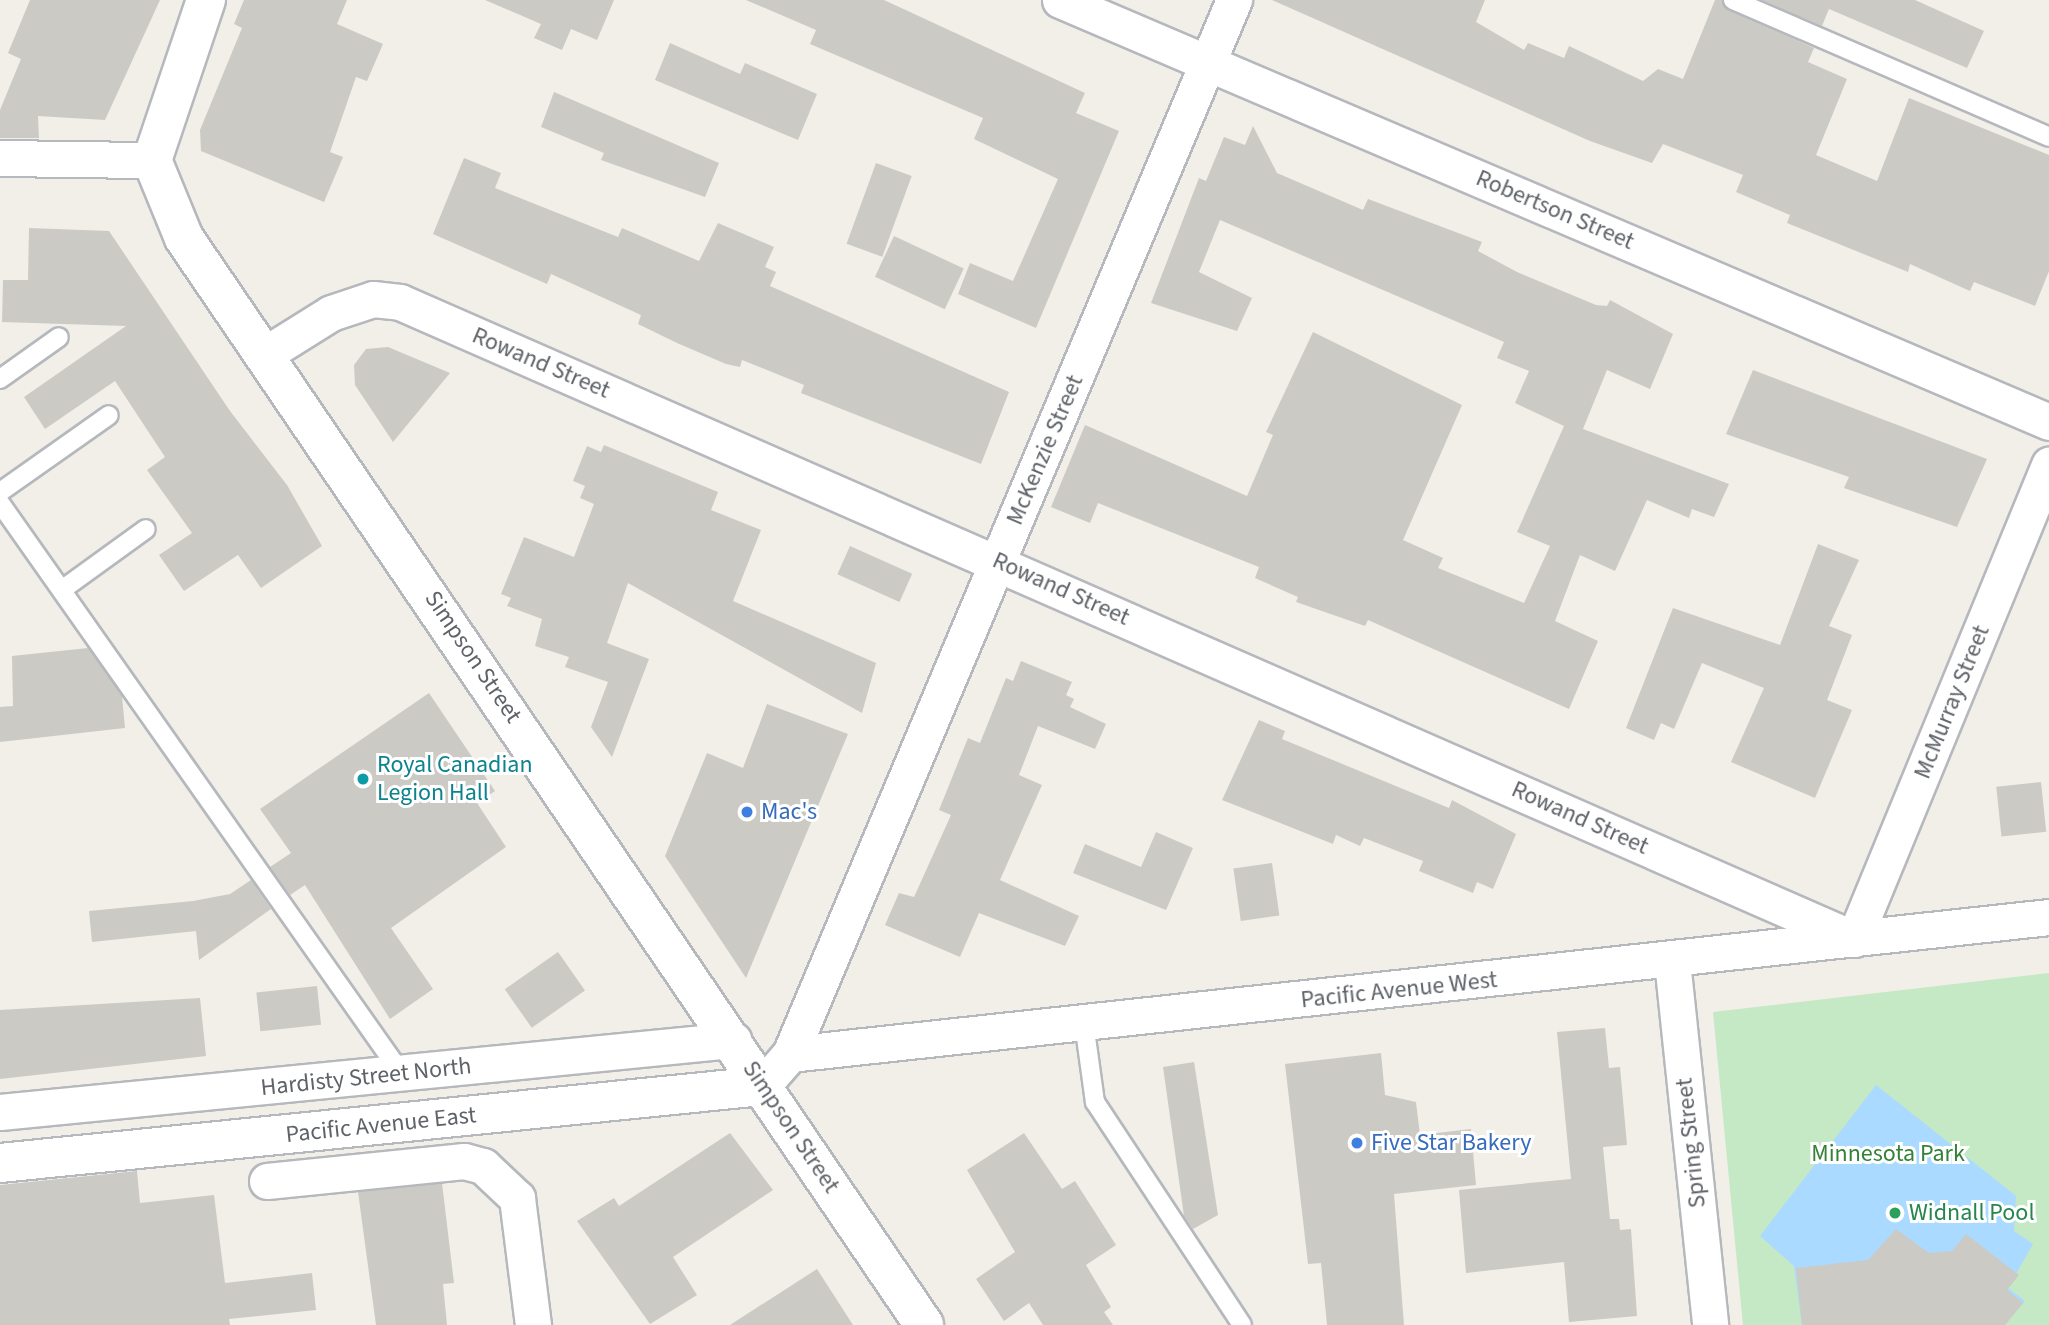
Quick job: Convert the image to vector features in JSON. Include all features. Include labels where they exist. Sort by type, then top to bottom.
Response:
[{"type":"main road","points":[[152,160],[206,0]]},
{"type":"main road","name":"Simpson Street","points":[[152,160],[184,239],[267,353],[924,1325]]},
{"type":"main road","name":"Pacific Avenue East","points":[[0,1163],[762,1086]]},
{"type":"street","name":"Robertson Street","points":[[1060,0],[2049,422]]},
{"type":"street","name":"McKenzie Street","points":[[790,1054],[1234,0]]},
{"type":"street","points":[[0,158],[152,160]]},
{"type":"street","name":"Rowand Street","points":[[267,353],[331,313],[373,299],[400,302],[998,561],[1854,939]]},
{"type":"street","name":"McMurray Street","points":[[1854,939],[2049,465]]},
{"type":"street","name":"Pacific Avenue West","points":[[790,1054],[1672,961],[2049,917]]},
{"type":"street","name":"Spring Street","points":[[1672,961],[1710,1325]]},
{"type":"street","name":"Hardisty Street North","points":[[0,1112],[733,1040]]},
{"type":"street","points":[[762,1086],[790,1054]]},
{"type":"street","points":[[267,1181],[464,1161],[483,1166],[517,1198],[533,1325]]},
{"type":"lane","points":[[1733,0],[2049,137]]},
{"type":"lane","points":[[0,379],[59,337]]},
{"type":"lane","points":[[0,492],[109,415]]},
{"type":"lane","points":[[0,503],[401,1073]]},
{"type":"lane","points":[[63,589],[146,529]]},
{"type":"lane","points":[[1084,1023],[1095,1102],[1242,1325]]},
{"type":"green space","name":"Minnesota Park","points":[[2049,973],[2049,1325],[1743,1325],[1713,1012]]},
{"type":"water","name":"Widnall Pool","points":[[1876,1085],[2016,1196],[2014,1231],[2033,1244],[2008,1288],[2025,1301],[2004,1325],[1802,1325],[1794,1266],[1760,1236]]},
{"type":"building","points":[[30,0],[160,0],[105,120],[38,116],[39,138],[0,138],[0,110],[21,59],[8,53]]},
{"type":"building","points":[[244,0],[347,0],[337,24],[383,44],[367,81],[356,77],[330,152],[343,157],[324,202],[201,151],[200,130],[242,28],[234,24]]},
{"type":"building","points":[[485,0],[614,0],[597,40],[571,29],[562,50],[534,38],[541,24]]},
{"type":"building","points":[[746,0],[884,0],[1085,93],[1076,113],[1119,131],[1036,328],[958,294],[970,263],[1013,281],[1058,179],[974,139],[983,118],[810,44],[816,30]]},
{"type":"building","points":[[1272,0],[1485,0],[1476,22],[1524,50],[1528,43],[1564,58],[1569,46],[1643,81],[1658,69],[1683,79],[1715,0],[1722,0],[1728,10],[1814,48],[1808,62],[1847,79],[1816,155],[1877,181],[1909,98],[2049,155],[2049,271],[2035,306],[1974,282],[1970,291],[1910,264],[1908,272],[1787,223],[1790,215],[1736,192],[1743,175],[1663,144],[1652,163],[1590,141]]},
{"type":"building","points":[[1762,0],[1915,0],[1984,31],[1967,68],[1829,9],[1822,26]]},
{"type":"building","points":[[670,43],[740,74],[745,63],[817,94],[798,140],[655,80]]},
{"type":"building","points":[[554,92],[719,163],[705,197],[601,160],[604,153],[541,127]]},
{"type":"building","points":[[1253,126],[1277,173],[1363,210],[1368,199],[1482,242],[1478,251],[1517,272],[1596,305],[1607,306],[1610,300],[1673,334],[1650,389],[1607,370],[1583,429],[1729,484],[1714,517],[1692,509],[1689,518],[1647,500],[1615,571],[1580,555],[1555,621],[1598,641],[1569,709],[1368,620],[1365,626],[1296,602],[1298,597],[1255,578],[1259,567],[1098,503],[1090,523],[1051,507],[1085,425],[1247,496],[1273,435],[1266,432],[1313,332],[1462,405],[1403,540],[1443,558],[1438,568],[1524,603],[1550,546],[1517,532],[1564,426],[1515,403],[1529,371],[1497,358],[1504,342],[1220,220],[1199,272],[1252,298],[1237,331],[1151,303],[1199,178],[1206,181],[1224,137],[1245,145]]},
{"type":"building","points":[[464,158],[501,173],[495,188],[618,237],[622,228],[699,261],[718,223],[774,247],[765,267],[776,272],[770,286],[1009,392],[981,464],[801,393],[804,385],[742,360],[740,367],[726,364],[677,343],[638,324],[641,315],[551,274],[547,284],[433,234]]},
{"type":"building","points":[[876,163],[912,176],[882,257],[847,244]]},
{"type":"building","points":[[29,228],[109,231],[230,411],[287,485],[322,546],[261,588],[238,555],[184,591],[159,555],[192,533],[147,470],[165,457],[115,381],[45,429],[24,397],[126,326],[2,322],[3,280],[28,280]]},
{"type":"building","points":[[894,236],[964,269],[945,309],[875,277]]},
{"type":"building","points":[[388,347],[450,373],[393,442],[355,385],[354,365],[366,349]]},
{"type":"building","points":[[1753,370],[1987,459],[1957,527],[1844,488],[1849,477],[1726,434]]},
{"type":"building","points":[[604,445],[718,492],[711,510],[761,530],[733,601],[876,663],[862,713],[628,583],[607,643],[649,659],[612,757],[591,727],[608,682],[565,667],[569,657],[535,646],[542,619],[507,606],[511,598],[501,594],[524,537],[574,557],[594,504],[580,498],[585,486],[573,481],[587,446],[601,452]]},
{"type":"building","points":[[1818,544],[1859,560],[1829,626],[1852,635],[1827,700],[1852,710],[1815,798],[1731,762],[1764,688],[1702,663],[1674,729],[1661,723],[1654,740],[1626,728],[1673,608],[1780,645]]},
{"type":"building","points":[[850,546],[912,574],[900,602],[837,574]]},
{"type":"building","points":[[88,648],[122,696],[125,728],[0,742],[0,707],[13,706],[12,656]]},
{"type":"building","points":[[1021,661],[1072,682],[1066,695],[1074,699],[1070,707],[1106,724],[1095,749],[1038,726],[1019,775],[1042,785],[1000,880],[1079,916],[1065,946],[979,913],[960,957],[885,925],[899,893],[914,897],[951,815],[939,810],[968,738],[980,743],[1006,678],[1013,681]]},
{"type":"building","points":[[429,693],[495,791],[477,803],[506,847],[391,928],[433,989],[390,1019],[305,885],[290,895],[270,867],[291,853],[260,809]]},
{"type":"building","name":"Mac's","points":[[767,704],[848,734],[746,978],[665,856],[707,753],[743,768]]},
{"type":"building","points":[[1259,720],[1285,731],[1282,739],[1449,808],[1452,800],[1516,834],[1493,889],[1477,882],[1473,893],[1419,871],[1423,861],[1364,838],[1360,846],[1336,835],[1333,844],[1222,800]]},
{"type":"building","points":[[2041,782],[2046,832],[2001,836],[1996,787]]},
{"type":"building","points":[[1156,832],[1193,848],[1166,910],[1073,873],[1085,844],[1141,867]]},
{"type":"building","points":[[1272,863],[1279,915],[1241,921],[1233,868]]},
{"type":"building","points":[[251,880],[271,909],[199,960],[196,931],[92,942],[89,911],[193,901],[230,894]]},
{"type":"building","points":[[558,952],[585,991],[532,1028],[505,989]]},
{"type":"building","points":[[317,986],[321,1025],[260,1031],[256,992]]},
{"type":"building","points":[[200,998],[206,1056],[0,1079],[0,1010]]},
{"type":"building","points":[[1605,1028],[1609,1068],[1620,1067],[1627,1145],[1603,1147],[1610,1219],[1619,1219],[1620,1230],[1631,1229],[1637,1316],[1569,1322],[1564,1262],[1466,1273],[1459,1190],[1571,1179],[1557,1032]]},
{"type":"building","name":"Five Star Bakery","points":[[1381,1053],[1385,1095],[1416,1102],[1420,1135],[1471,1129],[1476,1185],[1394,1194],[1404,1325],[1327,1325],[1321,1263],[1308,1264],[1285,1064]]},
{"type":"building","points":[[1194,1062],[1218,1215],[1193,1229],[1184,1216],[1163,1067]]},
{"type":"building","points":[[730,1133],[773,1190],[673,1257],[697,1295],[650,1324],[577,1221],[614,1198],[619,1206]]},
{"type":"building","points":[[1024,1133],[1062,1189],[1075,1181],[1116,1245],[1086,1265],[1111,1307],[1104,1312],[1113,1325],[1043,1325],[1029,1303],[1004,1321],[976,1279],[1015,1252],[967,1170]]},
{"type":"building","points":[[137,1171],[140,1203],[214,1195],[225,1283],[312,1273],[316,1310],[229,1319],[230,1325],[0,1325],[0,1185]]},
{"type":"building","points":[[442,1183],[454,1283],[443,1284],[447,1325],[376,1325],[358,1192]]},
{"type":"building","points":[[1896,1229],[1929,1253],[1952,1251],[1966,1234],[2019,1275],[2007,1290],[2023,1303],[2005,1325],[1802,1325],[1796,1268],[1868,1260]]},
{"type":"building","points":[[817,1269],[853,1325],[730,1325]]},
{"type":"place","name":"Royal Canadian Legion Hall","points":[[363,779]]},
{"type":"place","name":"Mac's","points":[[747,812]]},
{"type":"place","name":"Five Star Bakery","points":[[1357,1143]]},
{"type":"place","name":"Widnall Pool","points":[[1895,1213]]}]
